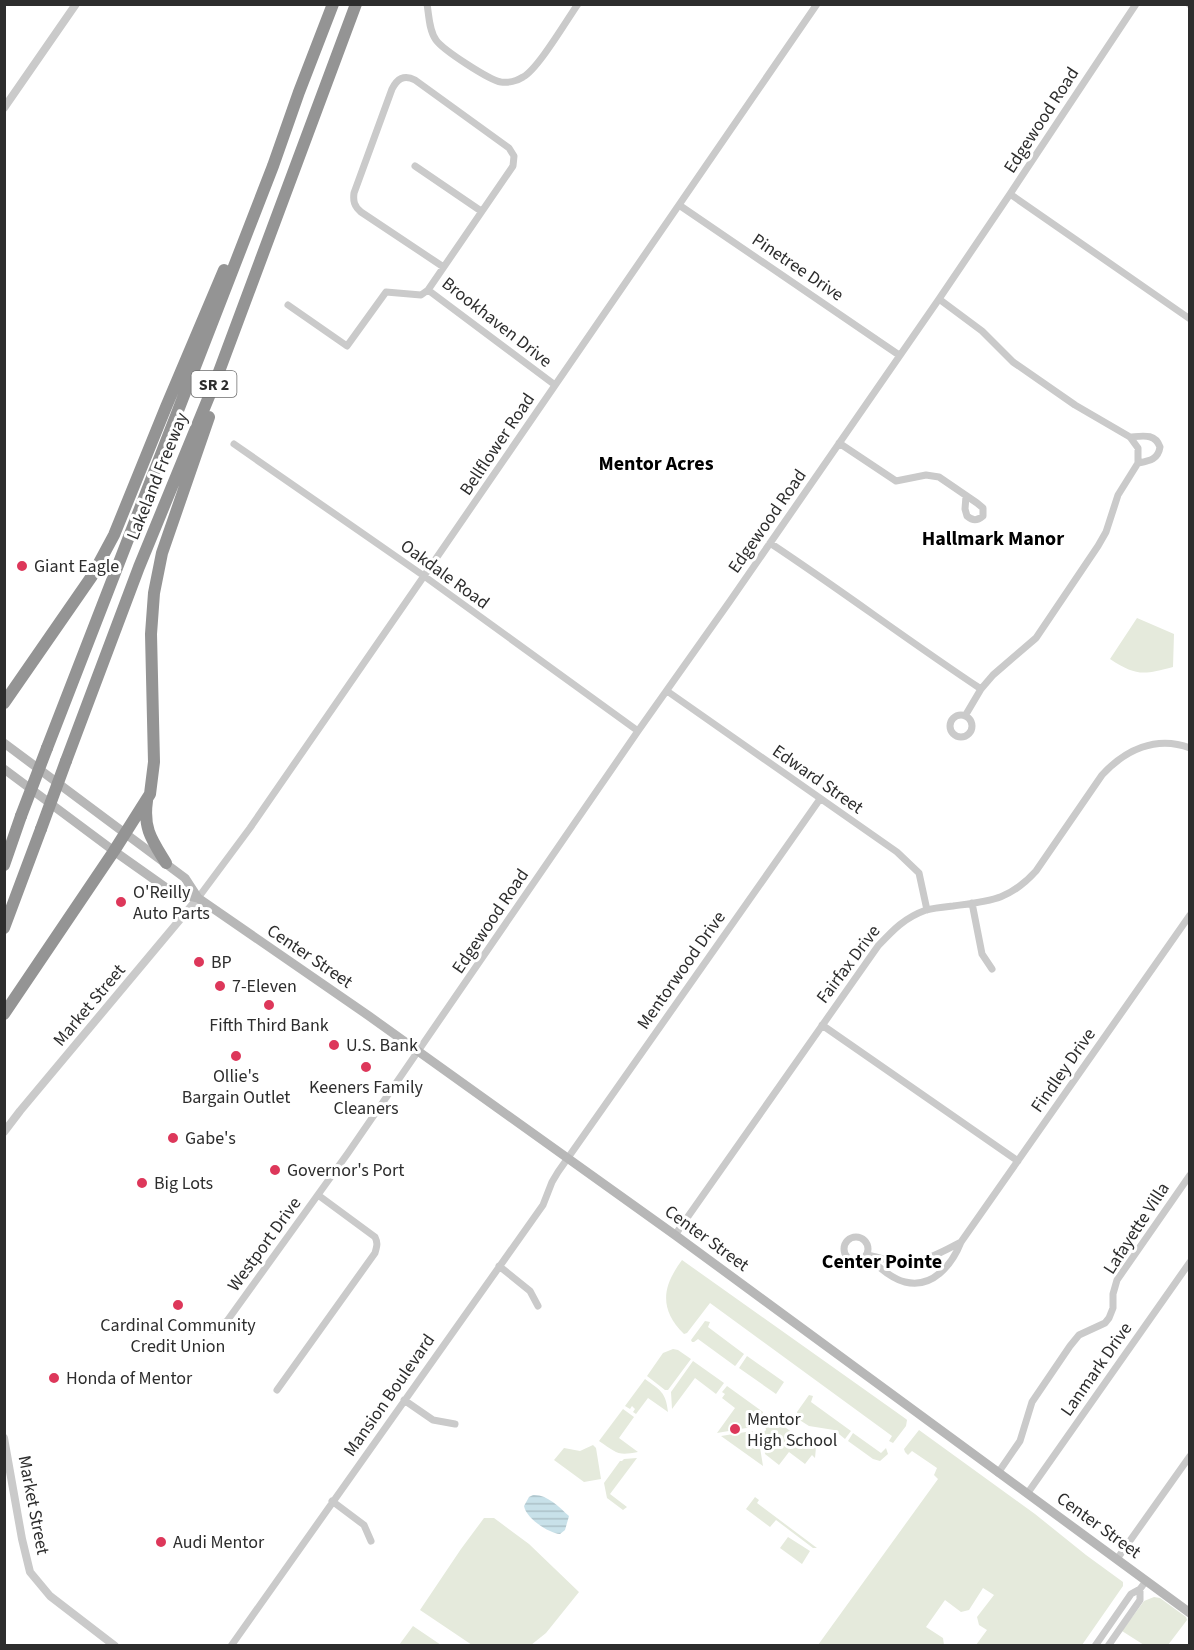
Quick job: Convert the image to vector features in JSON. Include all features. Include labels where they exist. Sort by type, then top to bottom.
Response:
[{"type":"highway","name":"Lakeland Freeway","points":[[4,865],[333,4]]},
{"type":"highway","name":"Lakeland Freeway","points":[[4,928],[135,578],[217,377],[356,4]]},
{"type":"highway","points":[[4,703],[92,576],[114,535],[253,202],[273,166]]},
{"type":"highway","points":[[4,1014],[114,851],[152,788],[154,762],[151,634],[154,593],[162,553],[210,413],[217,377]]},
{"type":"highway","points":[[147,799],[145,815],[147,827],[166,864]]},
{"type":"main road","name":"Center Street","points":[[4,743],[186,878],[198,898]]},
{"type":"main road","name":"Center Street","points":[[4,769],[172,892],[198,898],[369,1016],[938,1427],[1117,1559],[1143,1585],[1190,1613]]},
{"type":"street","points":[[4,108],[76,4]]},
{"type":"street","points":[[427,4],[432,33],[442,47],[489,78],[500,82],[509,82],[528,74],[578,4]]},
{"type":"street","name":"Bellflower Road","points":[[198,898],[250,828],[817,4]]},
{"type":"street","name":"Edgewood Road","points":[[418,1052],[939,299],[1136,4]]},
{"type":"street","name":"Brookhaven Drive","points":[[442,266],[361,212],[354,203],[354,193],[394,84],[407,77],[415,80],[509,148],[514,156],[513,166],[442,266],[428,290],[555,385]]},
{"type":"street","points":[[415,165],[481,211]]},
{"type":"street","points":[[1010,194],[1190,319]]},
{"type":"street","name":"Pinetree Drive","points":[[679,205],[899,355]]},
{"type":"street","points":[[288,305],[348,346],[386,292],[421,295],[428,290]]},
{"type":"street","points":[[939,299],[982,331],[1013,362],[1075,405],[1130,436],[1138,448],[1138,463],[1118,495],[1106,532],[1098,546],[1036,638],[993,675],[981,689],[965,716]]},
{"type":"street","points":[[1130,436],[1150,436],[1155,438],[1160,447],[1159,453],[1151,461],[1138,463]]},
{"type":"street","points":[[839,443],[896,481],[926,475],[939,477],[966,496]]},
{"type":"street","name":"Oakdale Road","points":[[234,444],[424,576],[638,731]]},
{"type":"street","points":[[770,543],[981,689]]},
{"type":"street","name":"Edward Street","points":[[667,691],[897,852],[919,873],[927,910]]},
{"type":"street","name":"Fairfax Drive","points":[[675,1235],[878,946],[896,926],[927,910],[994,899],[1012,892],[1025,883],[1044,860],[1102,775],[1122,756],[1145,745],[1166,743],[1190,748]]},
{"type":"street","name":"Mentorwood Drive","points":[[568,1159],[820,799]]},
{"type":"street","name":"Market Street","points":[[4,1132],[198,898]]},
{"type":"street","points":[[972,903],[982,954],[992,969]]},
{"type":"street","name":"Findley Drive","points":[[961,1242],[929,1257],[910,1262],[866,1255],[879,1267],[907,1283],[929,1280],[939,1275],[958,1251],[961,1242],[1190,915]]},
{"type":"street","points":[[822,1025],[1018,1161]]},
{"type":"street","name":"Westport Drive","points":[[212,1330],[227,1321],[318,1196],[418,1052]]},
{"type":"street","name":"Mansion Boulevard","points":[[235,1644],[332,1501],[543,1205],[552,1182],[568,1159]]},
{"type":"street","name":"Lafayette Villa","points":[[998,1473],[1020,1441],[1032,1402],[1079,1335],[1105,1323],[1109,1318],[1113,1308],[1113,1294],[1117,1280],[1190,1175]]},
{"type":"street","points":[[277,1390],[377,1247],[375,1237],[318,1196]]},
{"type":"street","name":"Lanmark Drive","points":[[1028,1494],[1190,1262]]},
{"type":"street","points":[[499,1266],[530,1291],[538,1306]]},
{"type":"street","points":[[404,1400],[433,1420],[455,1424]]},
{"type":"street","name":"Market Street","points":[[4,1438],[30,1572],[50,1596],[115,1646]]},
{"type":"street","points":[[1117,1559],[1190,1456]]},
{"type":"street","points":[[332,1501],[364,1526],[371,1541]]},
{"type":"street","points":[[1095,1646],[1131,1594],[1143,1585]]},
{"type":"street","points":[[1108,1646],[1140,1600],[1143,1585]]},
{"type":"shaded area","points":[[1137,618],[1174,634],[1173,667],[1154,672],[1140,672],[1127,669],[1110,659]]},
{"type":"shaded area","points":[[682,1260],[906,1419],[906,1426],[893,1443],[889,1441],[892,1436],[710,1303],[684,1334],[670,1316],[666,1298],[670,1279]]},
{"type":"shaded area","points":[[705,1321],[710,1322],[708,1327],[744,1354],[735,1366],[698,1339],[692,1342],[691,1340]]},
{"type":"shaded area","points":[[673,1349],[691,1359],[668,1390],[665,1390],[647,1376],[663,1353]]},
{"type":"shaded area","points":[[747,1356],[784,1382],[776,1394],[739,1368]]},
{"type":"shaded area","points":[[693,1361],[724,1383],[716,1394],[695,1378],[672,1409],[671,1392]]},
{"type":"shaded area","points":[[645,1379],[661,1392],[666,1400],[668,1412],[648,1398],[636,1414],[632,1406],[630,1409],[625,1406]]},
{"type":"shaded area","points":[[727,1386],[763,1412],[760,1422],[755,1422],[752,1427],[717,1433],[735,1408],[722,1398],[725,1394],[722,1392]]},
{"type":"shaded area","points":[[809,1395],[813,1396],[811,1402],[851,1431],[845,1439],[834,1430],[809,1426],[798,1419],[797,1412]]},
{"type":"shaded area","points":[[623,1409],[634,1417],[619,1438],[638,1452],[626,1454],[617,1452],[599,1441]]},
{"type":"shaded area","points":[[774,1419],[797,1436],[814,1443],[815,1458],[812,1455],[805,1464],[789,1452],[779,1465],[765,1454],[762,1434],[766,1430],[765,1425]]},
{"type":"shaded area","points":[[919,1430],[1035,1514],[1123,1582],[1123,1586],[1082,1645],[976,1645],[987,1630],[979,1625],[977,1617],[994,1595],[983,1588],[969,1610],[961,1612],[945,1600],[926,1627],[943,1638],[944,1645],[818,1645],[938,1479],[934,1475],[937,1468],[912,1451],[908,1455],[905,1452],[904,1449]]},
{"type":"shaded area","points":[[752,1431],[758,1435],[763,1466],[721,1436]]},
{"type":"shaded area","points":[[853,1433],[881,1453],[886,1448],[888,1454],[880,1461],[873,1459],[848,1441]]},
{"type":"shaded area","points":[[593,1445],[596,1448],[601,1479],[584,1482],[554,1460],[564,1448],[580,1451]]},
{"type":"shaded area","points":[[637,1458],[610,1494],[627,1507],[623,1510],[607,1498],[604,1483],[620,1461]]},
{"type":"shaded area","points":[[755,1497],[759,1500],[757,1503],[817,1548],[813,1548],[776,1520],[770,1527],[746,1509]]},
{"type":"shaded area","points":[[484,1518],[494,1518],[529,1544],[579,1592],[546,1633],[531,1645],[472,1645],[420,1610]]},
{"type":"shaded area","points":[[788,1537],[810,1551],[802,1564],[780,1548]]},
{"type":"shaded area","points":[[1154,1597],[1160,1598],[1187,1620],[1168,1645],[1144,1645],[1122,1631],[1144,1601]]},
{"type":"shaded area","points":[[413,1626],[441,1645],[399,1645]]},
{"type":"water","points":[[533,1495],[548,1499],[569,1516],[565,1530],[560,1534],[544,1528],[526,1511],[524,1506],[529,1497]]},
{"type":"place","name":"Giant Eagle","points":[[22,566]]},
{"type":"place","name":"O'Reilly Auto Parts","points":[[121,902]]},
{"type":"place","name":"BP","points":[[199,962]]},
{"type":"place","name":"7-Eleven","points":[[220,986]]},
{"type":"place","name":"Fifth Third Bank","points":[[269,1005]]},
{"type":"place","name":"U.S. Bank","points":[[334,1045]]},
{"type":"place","name":"Ollie's Bargain Outlet","points":[[236,1056]]},
{"type":"place","name":"Keeners Family Cleaners","points":[[366,1067]]},
{"type":"place","name":"Gabe's","points":[[173,1138]]},
{"type":"place","name":"Governor's Port","points":[[275,1170]]},
{"type":"place","name":"Big Lots","points":[[142,1183]]},
{"type":"place","name":"Cardinal Community Credit Union","points":[[178,1305]]},
{"type":"place","name":"Honda of Mentor","points":[[54,1378]]},
{"type":"place","name":"Mentor High School","points":[[735,1429]]},
{"type":"place","name":"Audi Mentor","points":[[161,1542]]},
{"type":"district","name":"Mentor Acres","points":[[656,463]]},
{"type":"district","name":"Hallmark Manor","points":[[993,538]]},
{"type":"district","name":"Center Pointe","points":[[882,1261]]}]
